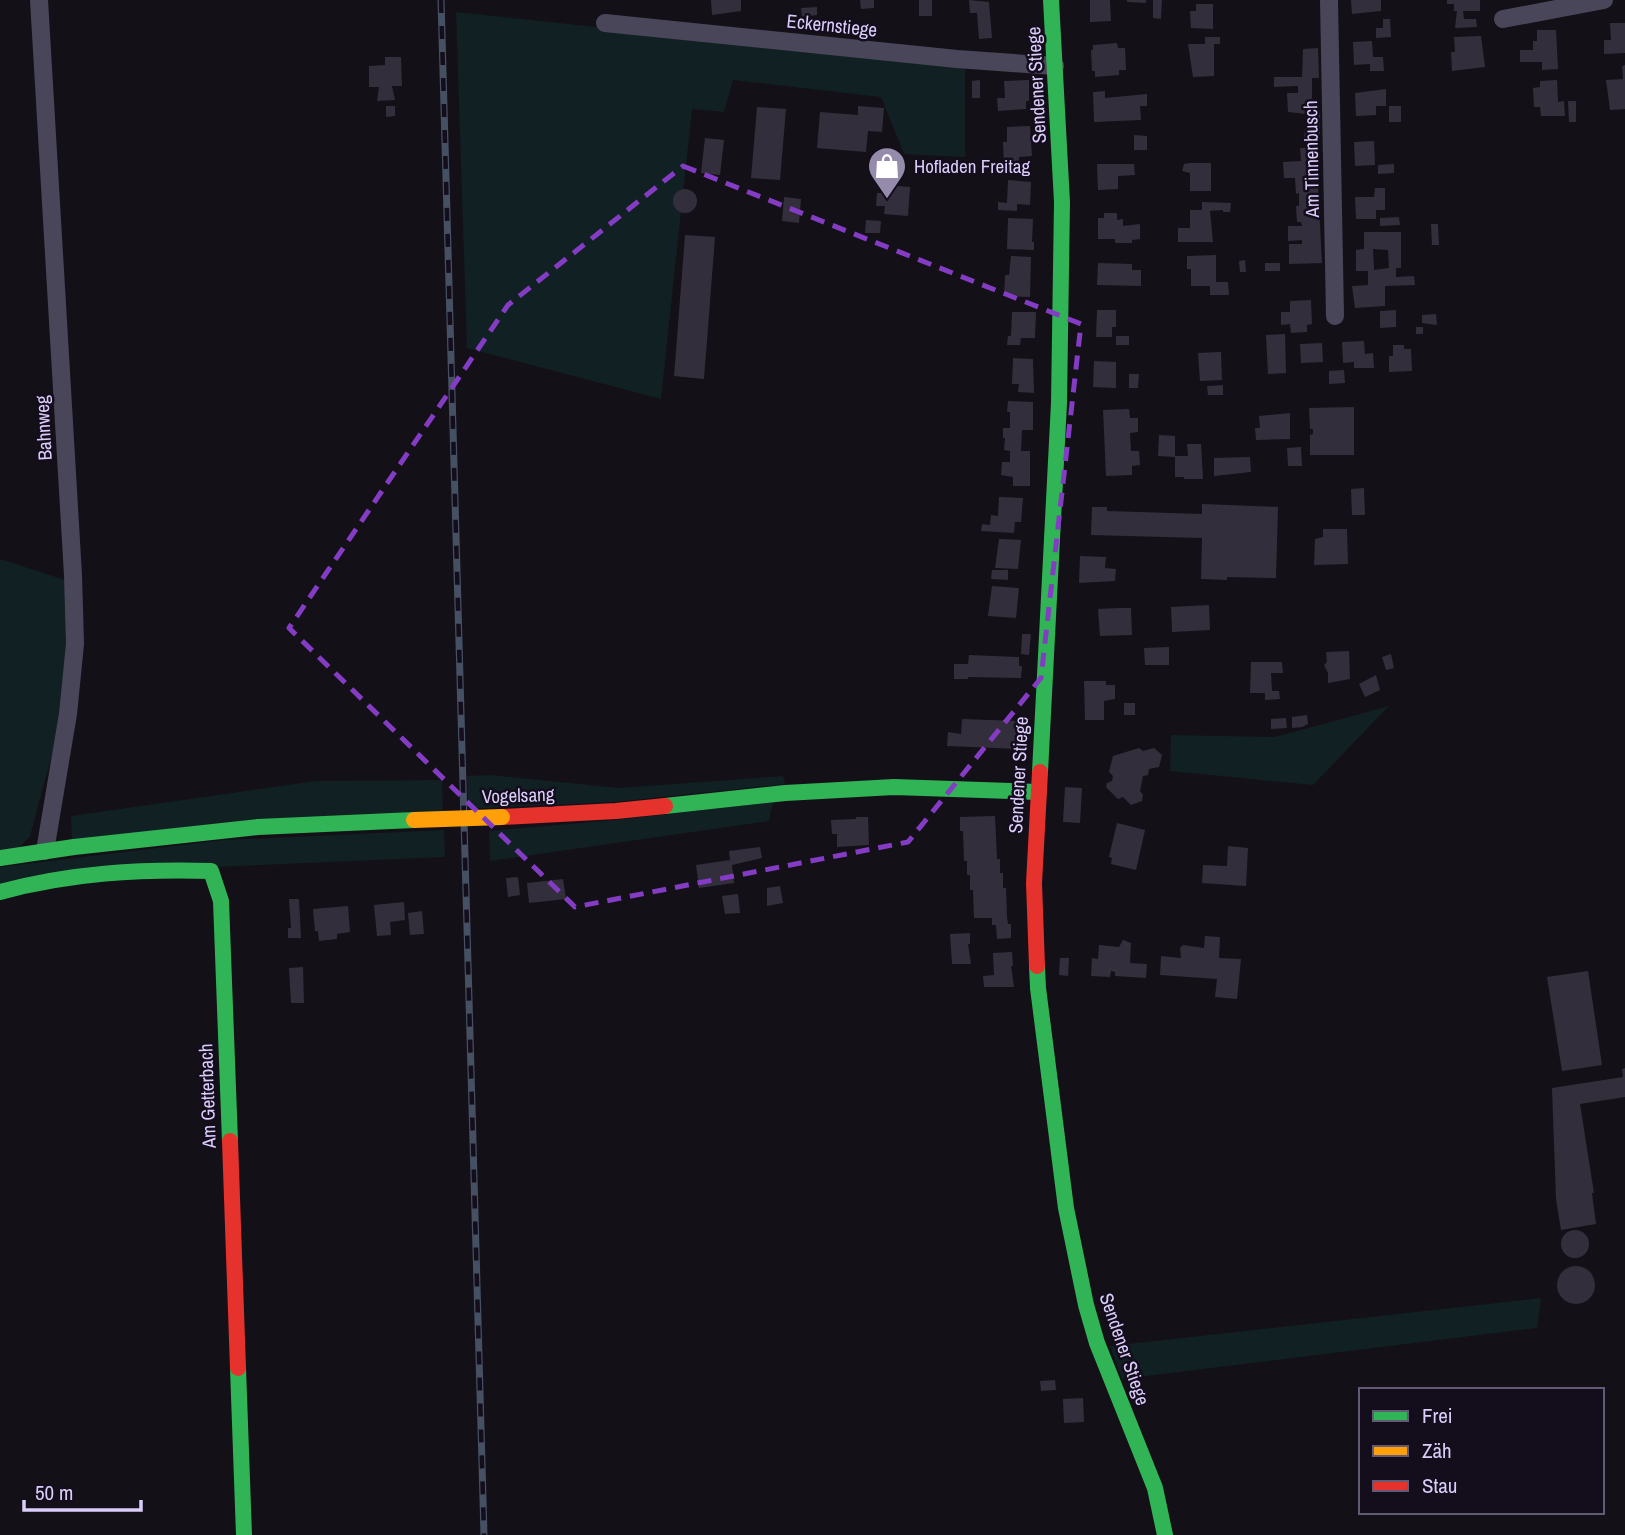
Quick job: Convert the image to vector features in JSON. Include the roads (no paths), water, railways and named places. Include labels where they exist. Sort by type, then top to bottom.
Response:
[{"type":"street","name":"Bahnweg","points":[[39,0],[75,644],[68,715],[45,851]]},
{"type":"street","name":"Sendener Stiege","points":[[1051,0],[1062,202],[1059,403],[1034,892],[1038,988],[1066,1208],[1086,1305],[1097,1343],[1155,1488],[1165,1535]]},
{"type":"street","name":"Am Tinnenbusch","points":[[1329,0],[1335,316]]},
{"type":"street","points":[[1503,19],[1604,0]]},
{"type":"street","name":"Eckernstiege","points":[[605,23],[957,59],[1055,66]]},
{"type":"street","name":"Vogelsang","points":[[0,858],[258,827],[616,811],[785,793],[894,787],[1039,792]]},
{"type":"street","name":"Am Getterbach","points":[[0,892],[54,878],[176,870],[211,871],[221,901],[244,1535]]},
{"type":"railway","points":[[441,0],[484,1535]]},
{"type":"place","name":"Hofladen Freitag","points":[[887,200]]}]
